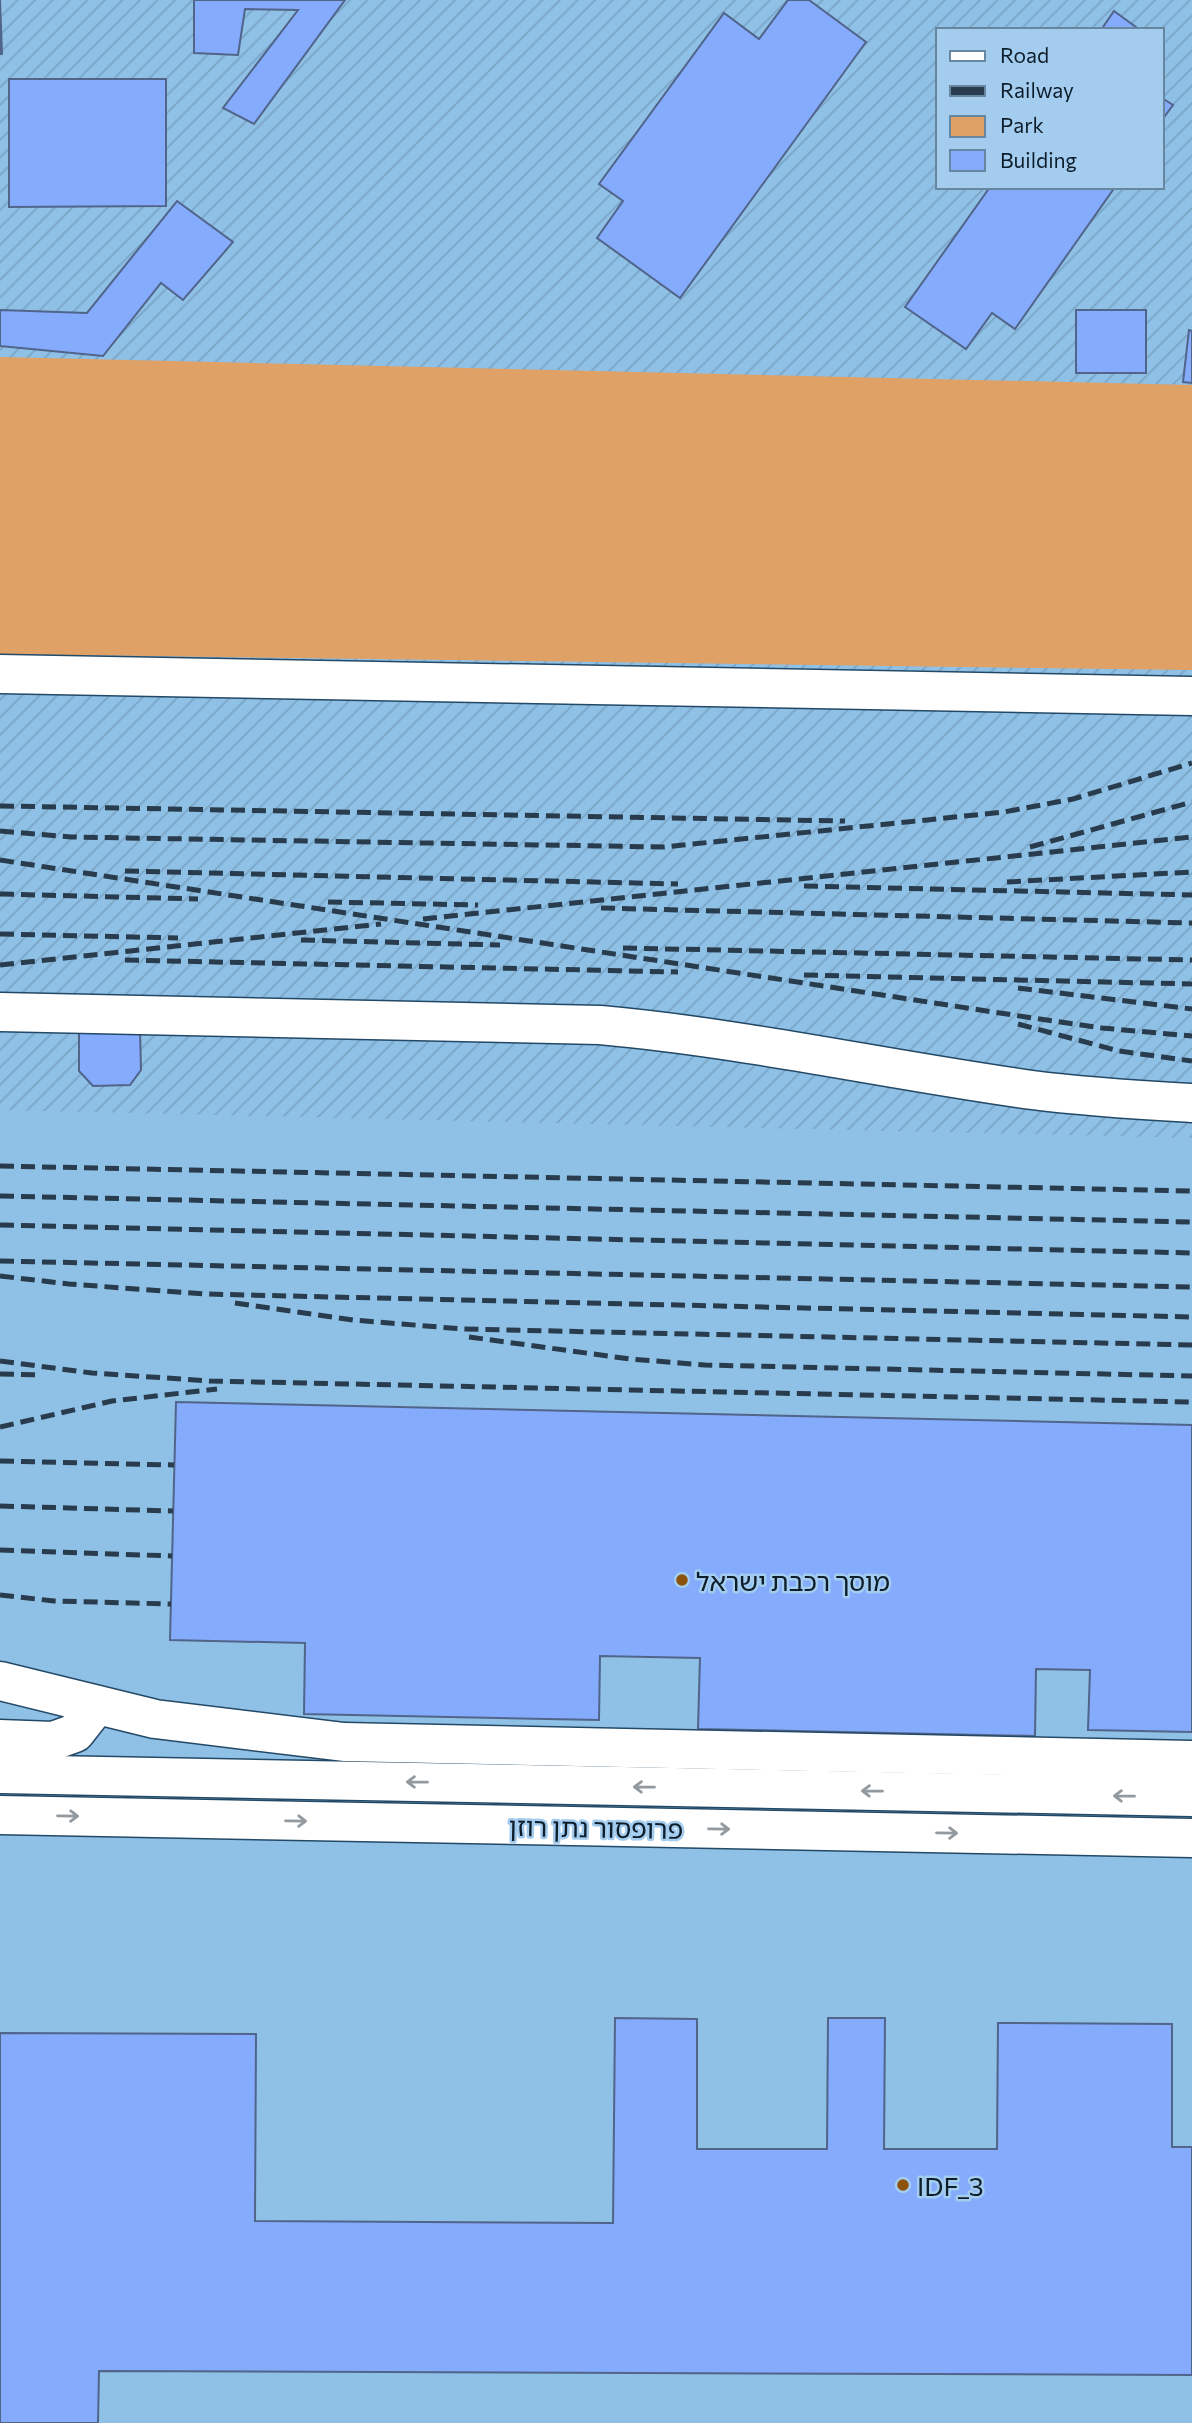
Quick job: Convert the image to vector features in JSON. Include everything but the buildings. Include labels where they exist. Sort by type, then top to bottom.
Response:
[{"type":"street","points":[[0,674],[1192,696]]},
{"type":"street","points":[[0,1012],[600,1025],[668,1032],[1032,1090],[1192,1103]]},
{"type":"street","points":[[0,1681],[155,1719],[344,1742],[1192,1760]]},
{"type":"street","points":[[0,1739],[53,1741],[75,1733],[97,1705]]},
{"type":"street","name":"פרופסור נתן רוזן","points":[[0,1774],[1192,1797]]},
{"type":"street","name":"פרופסור נתן רוזן","points":[[0,1815],[1192,1838]]},
{"type":"shaded area","points":[[0,0],[1192,0],[1192,2423],[0,2423]]},
{"type":"shaded area","points":[[0,0],[1192,0],[1192,1138],[0,1110]]},
{"type":"green space","points":[[0,357],[1192,385],[1192,670],[0,654]]},
{"type":"railway","points":[[0,831],[71,837],[664,847],[1004,812],[1073,799],[1192,763]]},
{"type":"railway","points":[[1030,847],[1192,802]]},
{"type":"railway","points":[[0,806],[845,821]]},
{"type":"railway","points":[[423,919],[1192,837]]},
{"type":"railway","points":[[0,860],[1026,1017],[1102,1028],[1192,1036]]},
{"type":"railway","points":[[125,871],[678,884]]},
{"type":"railway","points":[[1007,882],[1192,872]]},
{"type":"railway","points":[[804,886],[1192,895]]},
{"type":"railway","points":[[0,894],[198,899]]},
{"type":"railway","points":[[328,902],[478,905]]},
{"type":"railway","points":[[601,908],[1192,923]]},
{"type":"railway","points":[[0,965],[381,924]]},
{"type":"railway","points":[[0,934],[178,938]]},
{"type":"railway","points":[[301,940],[500,945]]},
{"type":"railway","points":[[623,948],[1192,960]]},
{"type":"railway","points":[[125,960],[678,972]]},
{"type":"railway","points":[[804,975],[1192,984]]},
{"type":"railway","points":[[1018,988],[1192,1009]]},
{"type":"railway","points":[[1018,1024],[1119,1051],[1192,1061]]},
{"type":"railway","points":[[0,1166],[1192,1191]]},
{"type":"railway","points":[[0,1196],[1192,1222]]},
{"type":"railway","points":[[0,1225],[1192,1253]]},
{"type":"railway","points":[[0,1261],[1192,1287]]},
{"type":"railway","points":[[0,1276],[204,1294],[1192,1317]]},
{"type":"railway","points":[[235,1303],[353,1320],[463,1329],[1192,1345]]},
{"type":"railway","points":[[469,1337],[630,1359],[705,1365],[1192,1376]]},
{"type":"railway","points":[[0,1361],[92,1373],[210,1381],[1192,1402]]},
{"type":"railway","points":[[0,1374],[42,1375]]},
{"type":"railway","points":[[0,1427],[112,1401],[217,1389]]},
{"type":"railway","points":[[0,1461],[174,1465]]},
{"type":"railway","points":[[0,1506],[173,1511]]},
{"type":"railway","points":[[0,1550],[172,1556]]},
{"type":"railway","points":[[0,1595],[54,1601],[171,1604]]},
{"type":"place","name":"מוסך רכבת ישראל","points":[[682,1580]]},
{"type":"place","name":"IDF_3","points":[[903,2185]]}]
